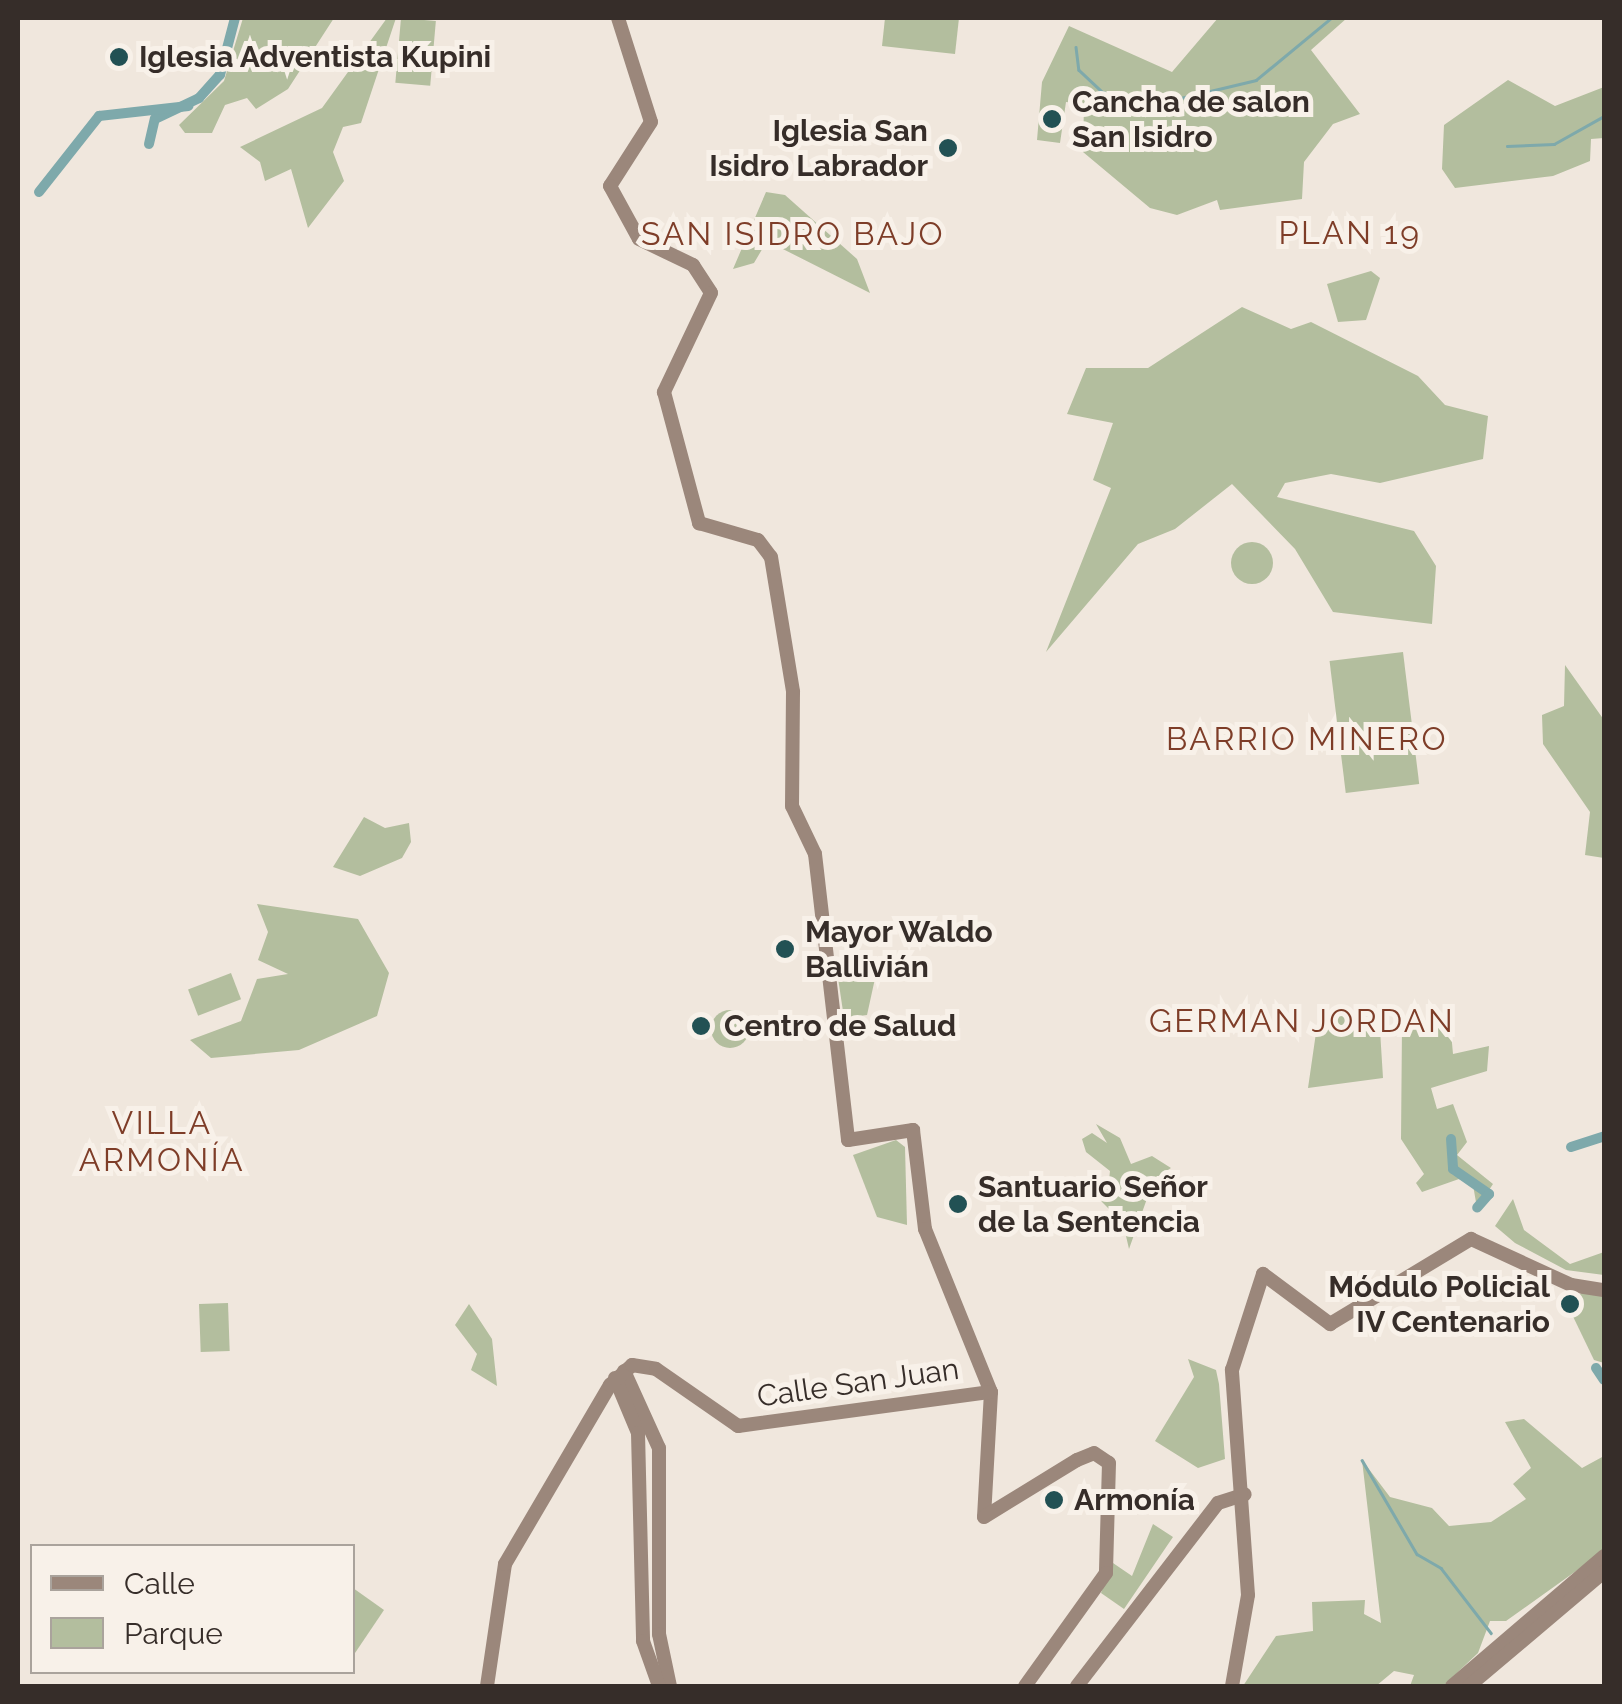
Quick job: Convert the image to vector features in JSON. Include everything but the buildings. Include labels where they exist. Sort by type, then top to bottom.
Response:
[{"type":"main road","points":[[618,18],[644,76],[651,122],[610,186],[639,239],[694,265],[711,293],[664,392],[699,523],[758,540],[771,558],[793,692],[792,806],[815,854],[848,1140],[913,1130],[925,1229],[991,1392],[984,1517],[1077,1460],[1094,1453],[1109,1463],[1106,1572],[1025,1686]]},
{"type":"main road","points":[[1232,1686],[1246,1641],[1245,1494],[1232,1370],[1263,1274],[1330,1324],[1471,1238],[1571,1286],[1604,1290]]},
{"type":"main road","name":"Calle San Juan","points":[[624,1371],[656,1369],[738,1426],[991,1392]]},
{"type":"main road","points":[[486,1686],[506,1564],[624,1371]]},
{"type":"main road","points":[[624,1371],[638,1433],[644,1641],[659,1686]]},
{"type":"main road","points":[[624,1371],[659,1448],[660,1634],[670,1686]]},
{"type":"main road","points":[[1077,1686],[1218,1503],[1245,1494]]},
{"type":"main road","points":[[1452,1686],[1604,1556]]},
{"type":"main road","points":[[1469,1686],[1604,1572]]},
{"type":"green space","points":[[243,18],[334,18],[288,89],[256,109],[247,98],[225,105],[212,133],[185,133],[179,125],[224,81]]},
{"type":"green space","points":[[387,18],[396,18],[361,123],[343,127],[333,152],[344,181],[308,228],[291,169],[265,181],[260,162],[240,147],[322,108]]},
{"type":"green space","points":[[401,18],[436,21],[430,86],[395,83]]},
{"type":"green space","points":[[885,18],[959,18],[955,54],[882,46]]},
{"type":"green space","points":[[1218,18],[1347,18],[1311,50],[1360,114],[1333,124],[1304,162],[1302,199],[1220,210],[1217,200],[1177,215],[1150,208],[1083,152],[1084,104],[1066,102],[1060,143],[1037,140],[1042,82],[1069,26],[1172,72]]},
{"type":"green space","points":[[1508,80],[1555,106],[1604,87],[1604,138],[1591,139],[1590,161],[1553,176],[1455,188],[1442,169],[1444,125]]},
{"type":"green space","points":[[766,192],[785,195],[857,259],[870,293],[767,241],[754,263],[733,269]]},
{"type":"green space","points":[[1371,271],[1380,278],[1366,320],[1338,322],[1327,284]]},
{"type":"green space","points":[[1242,307],[1291,329],[1311,322],[1418,376],[1445,405],[1488,416],[1483,459],[1380,483],[1331,474],[1285,483],[1277,497],[1414,531],[1436,566],[1432,624],[1333,612],[1295,549],[1232,484],[1175,529],[1138,544],[1046,652],[1111,488],[1093,480],[1113,423],[1067,414],[1086,368],[1148,368]]},
{"type":"green space","points":[[1252,542],[1267,548],[1273,563],[1267,578],[1252,584],[1237,578],[1231,563],[1237,548]]},
{"type":"green space","points":[[1403,652],[1419,784],[1346,793],[1330,661]]},
{"type":"green space","points":[[1565,665],[1604,720],[1604,858],[1585,855],[1590,812],[1543,744],[1542,715],[1564,706]]},
{"type":"green space","points":[[364,817],[385,828],[409,823],[411,842],[402,858],[360,876],[333,867]]},
{"type":"green space","points":[[257,904],[358,919],[389,973],[377,1016],[299,1050],[211,1058],[190,1040],[241,1021],[257,979],[288,974],[258,960],[268,932]]},
{"type":"green space","points":[[231,973],[241,999],[198,1016],[188,989]]},
{"type":"green space","points":[[876,974],[867,1015],[844,1018],[838,978]]},
{"type":"green space","points":[[730,1010],[743,1016],[749,1029],[743,1042],[730,1048],[717,1042],[711,1029],[717,1016]]},
{"type":"green space","points":[[1319,1012],[1360,1012],[1362,1031],[1380,1030],[1383,1078],[1308,1088]]},
{"type":"green space","points":[[1450,1021],[1453,1054],[1489,1046],[1487,1071],[1431,1088],[1437,1109],[1453,1104],[1467,1142],[1457,1155],[1493,1184],[1477,1208],[1473,1185],[1459,1179],[1422,1192],[1416,1183],[1424,1174],[1401,1139],[1402,1026]]},
{"type":"green space","points":[[1096,1124],[1120,1138],[1131,1164],[1152,1156],[1171,1168],[1154,1179],[1129,1249],[1123,1223],[1091,1191],[1108,1189],[1110,1171],[1086,1152],[1082,1139],[1092,1133],[1107,1143]]},
{"type":"green space","points":[[896,1140],[905,1147],[907,1225],[877,1217],[853,1155]]},
{"type":"green space","points":[[1513,1199],[1524,1230],[1570,1264],[1604,1252],[1604,1275],[1566,1270],[1515,1243],[1495,1226]]},
{"type":"green space","points":[[1584,1291],[1604,1295],[1604,1363],[1594,1360],[1567,1304]]},
{"type":"green space","points":[[228,1303],[230,1351],[201,1352],[199,1304]]},
{"type":"green space","points":[[469,1304],[492,1339],[497,1386],[471,1370],[477,1354],[455,1325]]},
{"type":"green space","points":[[1188,1359],[1216,1370],[1219,1384],[1225,1459],[1198,1468],[1155,1441],[1194,1377]]},
{"type":"green space","points":[[1524,1419],[1582,1468],[1604,1456],[1604,1551],[1506,1621],[1490,1621],[1478,1653],[1443,1686],[1410,1686],[1414,1675],[1394,1671],[1376,1686],[1243,1686],[1276,1636],[1313,1631],[1312,1602],[1365,1600],[1364,1614],[1381,1623],[1362,1460],[1390,1497],[1432,1508],[1449,1526],[1491,1522],[1526,1499],[1513,1484],[1531,1468],[1505,1422]]},
{"type":"green space","points":[[1153,1524],[1173,1537],[1124,1609],[1101,1593],[1113,1563],[1132,1576]]},
{"type":"green space","points":[[355,1589],[384,1610],[355,1653]]},
{"type":"waterway","points":[[149,144],[155,119],[199,98],[220,75],[235,18]]},
{"type":"waterway","points":[[1076,47],[1079,70],[1103,92],[1143,107],[1256,80],[1331,18]]},
{"type":"waterway","points":[[39,192],[99,116],[188,106]]},
{"type":"waterway","points":[[1507,146],[1554,144],[1604,116]]},
{"type":"waterway","points":[[1571,1147],[1604,1136]]},
{"type":"waterway","points":[[1451,1139],[1453,1169],[1489,1194],[1477,1208]]},
{"type":"waterway","points":[[1596,1368],[1604,1380]]},
{"type":"waterway","points":[[1362,1460],[1417,1554],[1441,1568],[1491,1633]]},
{"type":"place","name":"Iglesia Adventista Kupini","points":[[119,57]]},
{"type":"place","name":"Cancha de salon San Isidro","points":[[1052,119]]},
{"type":"place","name":"Iglesia San Isidro Labrador","points":[[948,148]]},
{"type":"place","name":"Mayor Waldo Ballivián","points":[[785,949]]},
{"type":"place","name":"Centro de Salud","points":[[701,1026]]},
{"type":"place","name":"Santuario Señor de la Sentencia","points":[[958,1204]]},
{"type":"place","name":"Módulo Policial IV Centenario","points":[[1570,1304]]},
{"type":"place","name":"Armonía","points":[[1054,1500]]},
{"type":"district","name":"PLAN 19","points":[[1350,233]]},
{"type":"district","name":"SAN ISIDRO BAJO","points":[[793,234]]},
{"type":"district","name":"BARRIO MINERO","points":[[1307,739]]},
{"type":"district","name":"GERMAN JORDAN","points":[[1302,1021]]},
{"type":"district","name":"VILLA ARMONÍA","points":[[162,1142]]}]
